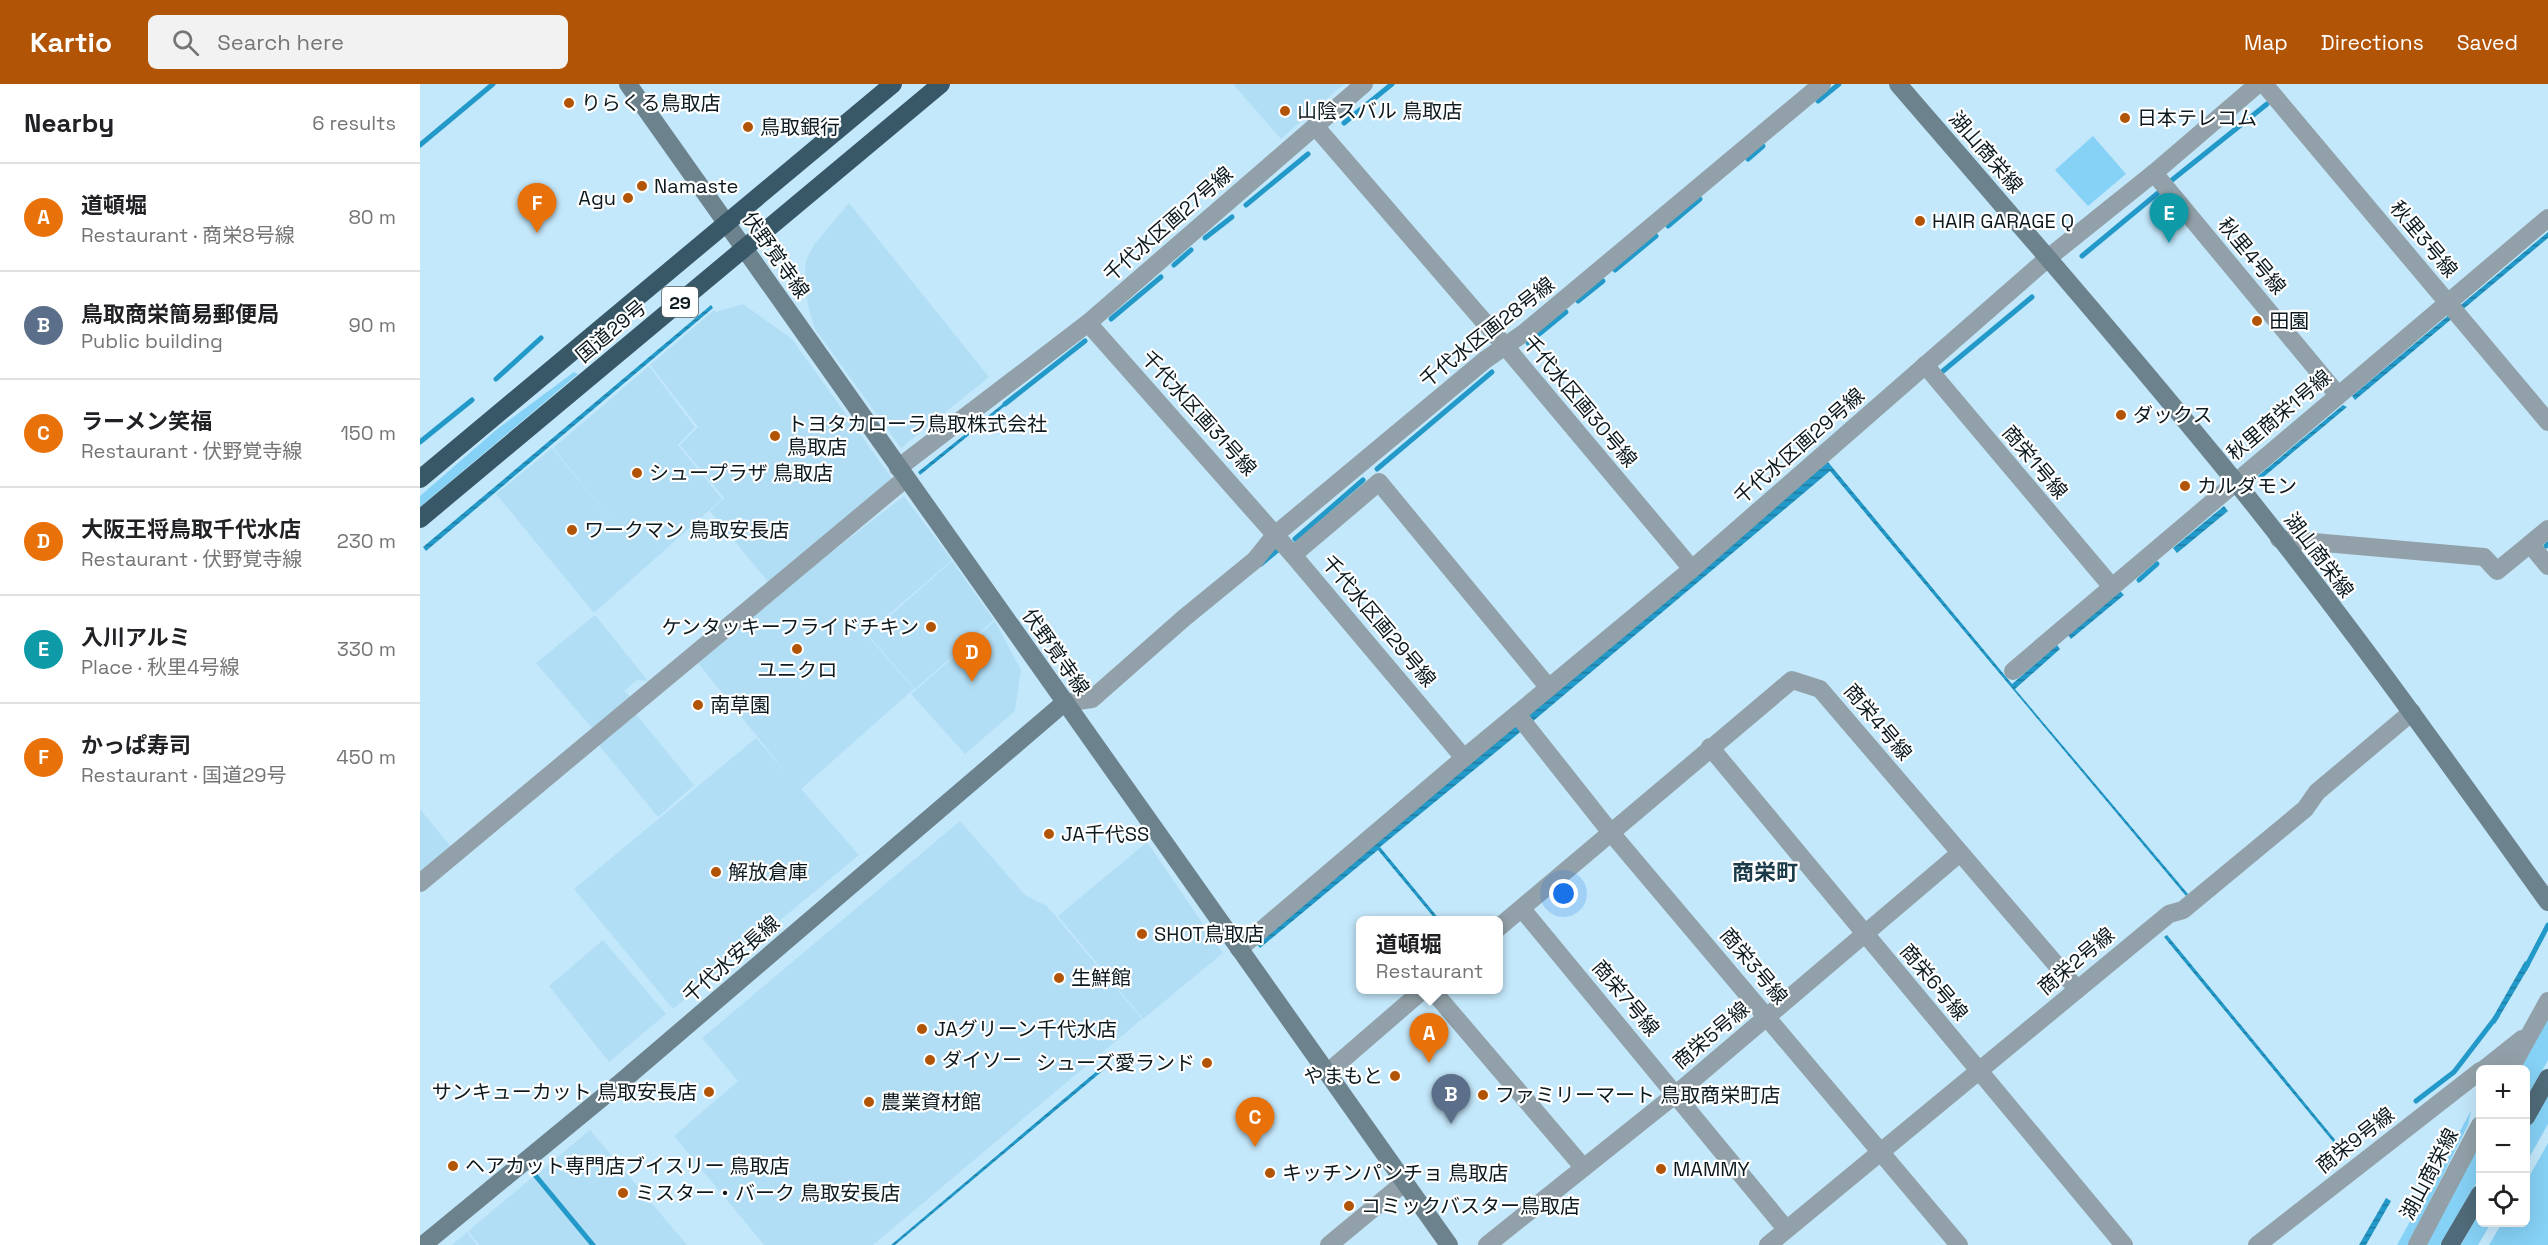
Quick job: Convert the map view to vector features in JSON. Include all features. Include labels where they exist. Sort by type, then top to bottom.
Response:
[{"type":"highway","name":"国道29号","points":[[420,479],[893,84]]},
{"type":"highway","name":"国道29号","points":[[420,519],[941,84]]},
{"type":"main road","points":[[2530,1110],[2548,1078]]},
{"type":"main road","points":[[2450,1245],[2476,1202]]},
{"type":"street","name":"伏野覚寺線","points":[[628,84],[1449,1245]]},
{"type":"street","name":"千代水区画27号線","points":[[420,883],[902,474],[996,391],[1088,323],[1364,84]]},
{"type":"street","name":"千代水区画28号線","points":[[1064,703],[1092,699],[1184,618],[1256,560],[1276,534],[1485,360],[1524,333],[1822,84]]},
{"type":"street","name":"湖山商栄線","points":[[1898,84],[2048,258],[2235,482],[2412,712],[2548,902]]},
{"type":"street","name":"千代水区画29号線","points":[[1379,482],[1293,555],[1464,758],[1692,569],[2048,258],[2154,173],[2258,84]]},
{"type":"street","name":"秋里3号線","points":[[2264,84],[2548,422]]},
{"type":"street","name":"千代水区画30号線","points":[[1315,126],[1692,569]]},
{"type":"street","name":"秋里4号線","points":[[2154,173],[2338,395]]},
{"type":"street","name":"秋里商栄1号線","points":[[2013,671],[2548,218]]},
{"type":"street","name":"千代水区画31号線","points":[[1088,323],[1293,555]]},
{"type":"street","name":"商栄1号線","points":[[1925,365],[2112,587]]},
{"type":"street","points":[[1363,462],[1549,688]]},
{"type":"street","points":[[2279,538],[2484,557],[2497,572],[2548,529]]},
{"type":"street","points":[[2530,544],[2548,566]]},
{"type":"street","name":"商栄4号線","points":[[1503,924],[1792,680],[1820,689],[2077,989]]},
{"type":"street","name":"千代水安長線","points":[[423,1245],[620,1083],[1064,703]]},
{"type":"street","name":"商栄2号線","points":[[1768,1245],[2169,914],[2183,910],[2305,809],[2316,792],[2412,712]]},
{"type":"street","name":"商栄3号線","points":[[1517,714],[1611,834],[1881,1150],[1959,1245]]},
{"type":"street","name":"商栄6号線","points":[[1710,747],[2124,1245]]},
{"type":"street","points":[[1239,949],[1464,758]]},
{"type":"street","name":"商栄5号線","points":[[1487,1245],[1676,1094],[1960,854]]},
{"type":"street","name":"商栄7号線","points":[[1522,909],[1786,1229]]},
{"type":"street","points":[[1327,1073],[1418,994]]},
{"type":"street","points":[[1435,994],[1583,1167]]},
{"type":"street","points":[[2512,1065],[2548,1001]]},
{"type":"street","name":"商栄9号線","points":[[2488,1065],[2528,1034]]},
{"type":"street","name":"商栄9号線","points":[[2257,1245],[2476,1075]]},
{"type":"street","name":"湖山商栄線","points":[[2417,1245],[2476,1134]]},
{"type":"street","points":[[1329,1245],[1404,1182]]},
{"type":"shaded area","name":"山陰スバル 鳥取店","points":[[1233,84],[1344,84],[1281,139]]},
{"type":"shaded area","points":[[2093,136],[2126,174],[2088,206],[2055,170]]},
{"type":"shaded area","points":[[849,203],[989,377],[901,448],[815,329],[808,306],[804,282],[806,261],[813,246]]},
{"type":"shaded area","points":[[2548,232],[2548,238],[2355,400],[2352,396]]},
{"type":"shaded area","name":"トヨタカローラ鳥取株式会社 鳥取店","points":[[743,304],[792,339],[893,480],[769,583],[710,511],[724,498],[680,445],[698,427],[650,365],[714,310],[716,312]]},
{"type":"shaded area","points":[[711,305],[713,308],[426,551],[423,547]]},
{"type":"shaded area","points":[[649,366],[695,427],[678,445],[722,499],[594,613],[496,494],[552,448],[623,534],[553,448]]},
{"type":"shaded area","points":[[574,372],[578,374],[420,507],[420,496],[496,430]]},
{"type":"shaded area","points":[[1009,399],[1011,401],[920,475],[918,472]]},
{"type":"shaded area","points":[[2343,405],[2347,407],[2261,479],[2258,476]]},
{"type":"shaded area","points":[[1828,462],[2012,684],[2057,645],[2060,649],[2015,689],[2188,894],[2186,896],[1830,471],[1380,847],[1437,916],[1433,916],[1378,850],[1260,948],[1254,941]]},
{"type":"shaded area","points":[[904,496],[952,560],[866,634],[914,689],[801,789],[859,855],[673,1009],[574,889],[756,738],[785,771],[698,663],[825,557]]},
{"type":"shaded area","points":[[2224,506],[2228,511],[2177,553],[2173,548]]},
{"type":"shaded area","name":"ケンタッキーフライドチキン","points":[[952,561],[994,620],[915,689],[868,635]]},
{"type":"shaded area","points":[[2120,591],[2124,595],[2071,639],[2068,635]]},
{"type":"shaded area","points":[[595,615],[648,681],[637,680],[624,691],[631,697],[593,729],[536,663]]},
{"type":"shaded area","points":[[995,621],[1021,670],[1015,711],[965,754],[911,694]]},
{"type":"shaded area","points":[[636,714],[694,785],[658,817],[598,744]]},
{"type":"shaded area","points":[[420,809],[451,847],[420,872]]},
{"type":"shaded area","name":"JAグリーン千代水店","points":[[960,821],[1025,895],[1047,906],[1142,1019],[873,1245],[764,1245],[674,1136],[738,1081],[702,1038]]},
{"type":"shaded area","name":"SHOT鳥取店","points":[[1147,842],[1223,953],[1143,1019],[1058,916]]},
{"type":"shaded area","points":[[2167,935],[2346,1153],[2344,1155],[2164,937]]},
{"type":"shaded area","points":[[603,940],[666,1014],[609,1062],[549,986]]},
{"type":"shaded area","points":[[2525,961],[2530,965],[2495,1024],[2492,1019]]},
{"type":"shaded area","points":[[2548,1018],[2548,1060],[2530,1092],[2530,1065],[2523,1065]]},
{"type":"shaded area","points":[[1104,1065],[1106,1068],[895,1245],[891,1245]]},
{"type":"shaded area","points":[[2548,1092],[2548,1124],[2530,1156],[2530,1125]]},
{"type":"shaded area","points":[[2471,1111],[2468,1125],[2408,1245],[2397,1245]]},
{"type":"shaded area","points":[[590,1130],[687,1245],[594,1245],[536,1175]]},
{"type":"shaded area","points":[[2548,1143],[2548,1245],[2489,1245],[2500,1227],[2530,1227],[2530,1175]]},
{"type":"shaded area","points":[[2476,1148],[2476,1184],[2440,1245],[2424,1245]]},
{"type":"shaded area","points":[[534,1176],[592,1245],[479,1245],[468,1231]]},
{"type":"shaded area","points":[[2386,1198],[2391,1201],[2366,1245],[2359,1245]]},
{"type":"shaded area","points":[[2476,1217],[2476,1227],[2489,1227],[2478,1245],[2461,1245]]},
{"type":"shaded area","points":[[467,1232],[477,1245],[452,1245]]},
{"type":"waterway","points":[[420,145],[493,84]]},
{"type":"waterway","points":[[1344,123],[1392,84]]},
{"type":"waterway","points":[[1818,101],[1839,84]]},
{"type":"waterway","points":[[2172,180],[2267,104]]},
{"type":"waterway","points":[[1748,159],[1763,146]]},
{"type":"waterway","points":[[1246,205],[1308,154]]},
{"type":"waterway","points":[[2082,256],[2158,193]]},
{"type":"waterway","points":[[1668,226],[1700,199]]},
{"type":"waterway","points":[[1205,238],[1232,217]]},
{"type":"waterway","points":[[1615,270],[1656,236]]},
{"type":"waterway","points":[[1174,265],[1191,250]]},
{"type":"waterway","points":[[1111,319],[1161,277]]},
{"type":"waterway","points":[[1578,301],[1603,281]]},
{"type":"waterway","points":[[1943,371],[2032,297]]},
{"type":"waterway","points":[[1528,343],[1566,312]]},
{"type":"waterway","points":[[496,379],[541,338]]},
{"type":"waterway","points":[[1005,404],[1085,341]]},
{"type":"waterway","points":[[1377,469],[1492,372]]},
{"type":"waterway","points":[[420,442],[472,400]]},
{"type":"waterway","points":[[1295,539],[1363,480]]},
{"type":"waterway","points":[[1261,564],[1280,548]]},
{"type":"waterway","points":[[2139,580],[2157,564]]},
{"type":"waterway","points":[[2525,969],[2548,925]]},
{"type":"waterway","points":[[2416,1101],[2454,1072],[2497,1016]]},
{"type":"waterway","points":[[535,1175],[593,1245]]},
{"type":"place","name":"りらくる鳥取店","points":[[569,103]]},
{"type":"place","name":"山陰スバル 鳥取店","points":[[1285,111]]},
{"type":"place","name":"日本テレコム","points":[[2125,118]]},
{"type":"place","name":"鳥取銀行","points":[[748,127]]},
{"type":"place","name":"Namaste","points":[[642,186]]},
{"type":"place","name":"Agu","points":[[628,198]]},
{"type":"place","name":"HAIR GARAGE Q","points":[[1920,221]]},
{"type":"place","name":"かっぱ寿司","points":[[537,233]]},
{"type":"place","name":"入川アルミ","points":[[2169,243]]},
{"type":"place","name":"田園","points":[[2257,321]]},
{"type":"place","name":"ダックス","points":[[2121,415]]},
{"type":"place","name":"トヨタカローラ鳥取株式会社 鳥取店","points":[[775,436]]},
{"type":"place","name":"シュープラザ 鳥取店","points":[[637,473]]},
{"type":"place","name":"カルダモン","points":[[2185,486]]},
{"type":"place","name":"ワークマン 鳥取安長店","points":[[572,530]]},
{"type":"place","name":"ケンタッキーフライドチキン","points":[[931,627]]},
{"type":"place","name":"ユニクロ","points":[[797,649]]},
{"type":"place","name":"大阪王将鳥取千代水店","points":[[972,682]]},
{"type":"place","name":"南草園","points":[[698,705]]},
{"type":"place","name":"JA千代SS","points":[[1049,834]]},
{"type":"place","name":"解放倉庫","points":[[716,872]]},
{"type":"place","name":"SHOT鳥取店","points":[[1142,934]]},
{"type":"place","name":"生鮮館","points":[[1059,978]]},
{"type":"place","name":"JAグリーン千代水店","points":[[922,1029]]},
{"type":"place","name":"ダイソー","points":[[930,1060]]},
{"type":"place","name":"シューズ愛ランド","points":[[1207,1063]]},
{"type":"place","name":"道頓堀","points":[[1429,1063]]},
{"type":"place","name":"やまもと","points":[[1395,1076]]},
{"type":"place","name":"サンキューカット 鳥取安長店","points":[[709,1092]]},
{"type":"place","name":"ファミリーマート 鳥取商栄町店","points":[[1483,1095]]},
{"type":"place","name":"農業資材館","points":[[869,1102]]},
{"type":"place","name":"鳥取商栄簡易郵便局","points":[[1451,1124]]},
{"type":"place","name":"ラーメン笑福","points":[[1255,1147]]},
{"type":"place","name":"ヘアカット専門店ブイスリー 鳥取店","points":[[453,1166]]},
{"type":"place","name":"MAMMY","points":[[1661,1169]]},
{"type":"place","name":"キッチンパンチョ 鳥取店","points":[[1270,1173]]},
{"type":"place","name":"ミスター・バーク 鳥取安長店","points":[[623,1193]]},
{"type":"place","name":"コミックバスター鳥取店","points":[[1349,1206]]},
{"type":"district","name":"商栄町","points":[[1765,872]]}]
